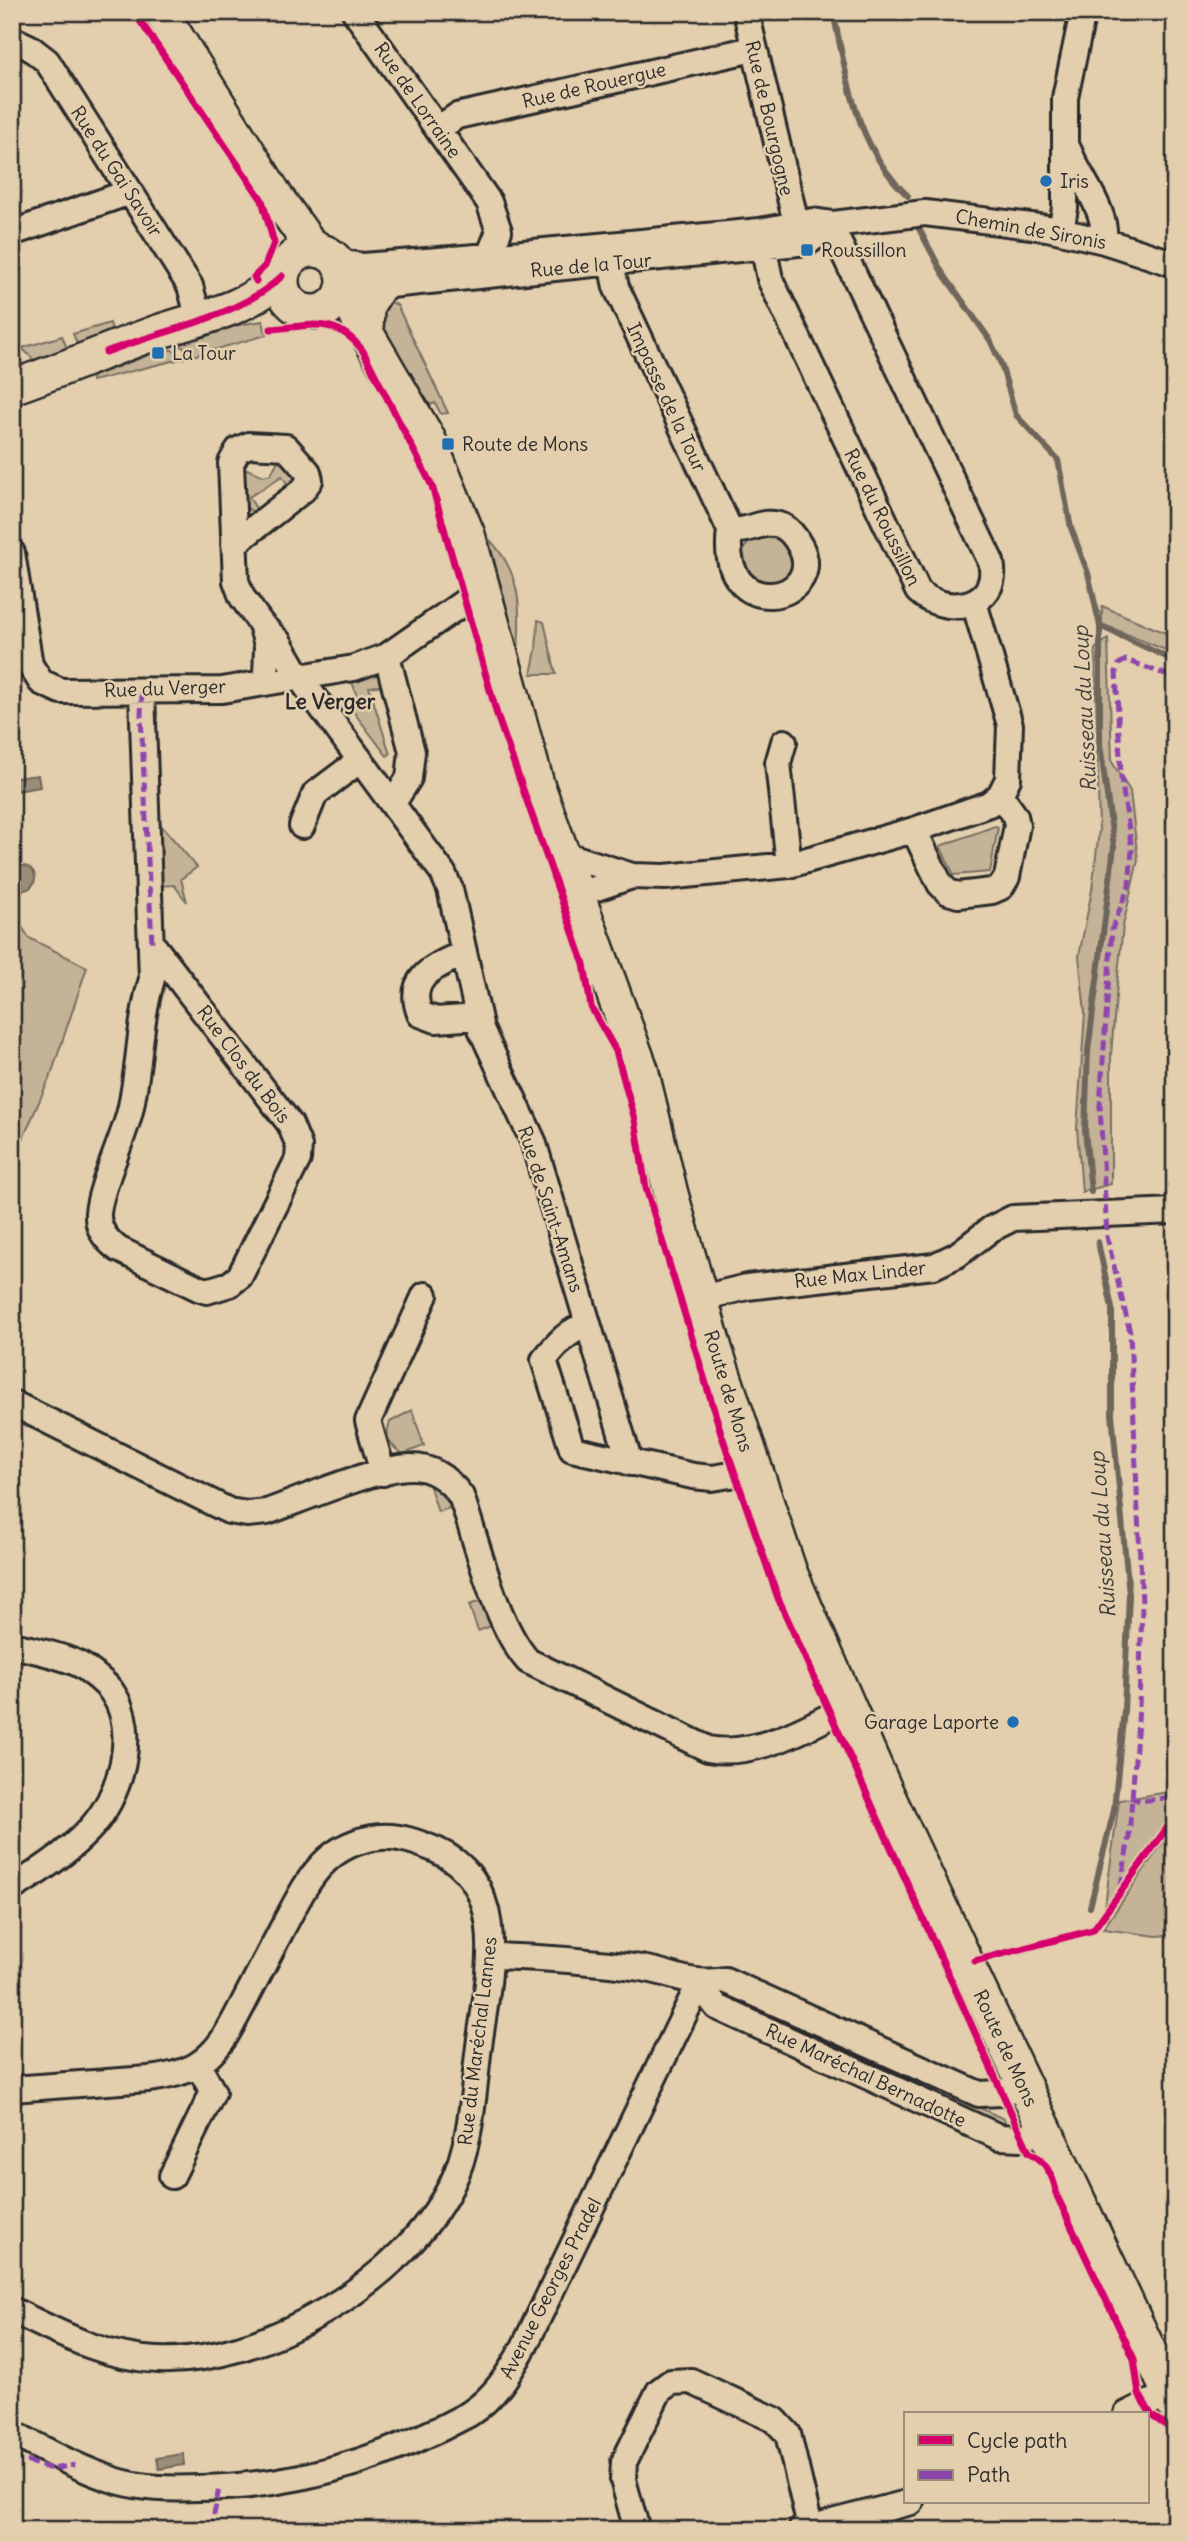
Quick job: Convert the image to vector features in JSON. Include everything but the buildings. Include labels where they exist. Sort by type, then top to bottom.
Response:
[{"type":"main road","name":"Route de Mons","points":[[161,12],[277,198],[309,243],[338,319],[369,339],[408,401],[439,462],[468,534],[537,784],[579,894],[640,1069],[671,1194],[701,1298],[790,1572],[847,1707],[1044,2130],[1173,2396]]},
{"type":"main road","name":"Route de Mons","points":[[277,198],[283,222],[284,271]]},
{"type":"main road","points":[[12,387],[209,317],[260,294],[301,253],[327,286]]},
{"type":"main road","points":[[284,271],[285,295],[327,286]]},
{"type":"main road","points":[[209,317],[327,286]]},
{"type":"main road","points":[[369,339],[368,306],[378,288]]},
{"type":"street","name":"Rue de Lorraine","points":[[355,12],[439,128],[496,217],[498,237],[489,256]]},
{"type":"street","name":"Rue de Bourgogne","points":[[746,12],[796,223]]},
{"type":"street","points":[[1061,231],[1066,143],[1065,97],[1083,12]]},
{"type":"street","name":"Rue du Gai Savoir","points":[[12,39],[29,47],[47,61],[209,317]]},
{"type":"street","name":"Rue de Rouergue","points":[[439,128],[457,116],[753,49]]},
{"type":"street","points":[[1066,143],[1101,215],[1106,232],[1104,241]]},
{"type":"street","points":[[12,233],[130,192]]},
{"type":"street","name":"Rue de la Tour","points":[[327,286],[378,288],[392,284],[693,255],[761,240],[796,223],[832,224],[925,213]]},
{"type":"street","name":"Chemin de Sironis","points":[[925,213],[993,219],[1061,231],[1104,241],[1175,264]]},
{"type":"street","points":[[563,855],[632,876],[665,877],[789,865],[969,813],[989,804],[1000,795],[1008,779],[1010,725],[975,602],[985,595],[993,583],[991,562],[832,224]]},
{"type":"street","name":"Rue de la Tour","points":[[327,286],[363,266],[761,240],[808,242],[832,224]]},
{"type":"street","name":"Rue du Roussillon","points":[[761,240],[769,279],[918,591],[928,600],[940,604],[975,602]]},
{"type":"street","name":"Impasse de la Tour","points":[[611,263],[616,287],[730,530]]},
{"type":"street","name":"Rue de Saint-Amans","points":[[234,544],[236,581],[242,597],[261,624],[279,642],[300,678],[443,873],[450,889],[461,954],[477,1017],[485,1042],[533,1141],[630,1462]]},
{"type":"street","name":"Rue du Verger","points":[[12,553],[30,665],[41,682],[61,691],[222,690],[354,668],[387,656],[467,600],[486,594]]},
{"type":"street","points":[[261,624],[267,645],[266,681]]},
{"type":"street","points":[[387,656],[412,752],[408,778],[393,803]]},
{"type":"street","name":"Rue Clos du Bois","points":[[142,692],[152,979],[146,1000],[137,1075],[121,1144],[101,1202],[99,1223],[109,1242],[118,1249],[198,1288],[220,1289],[240,1276],[295,1166],[299,1146],[290,1124],[152,944]]},
{"type":"street","points":[[784,742],[778,763],[789,865]]},
{"type":"street","points":[[302,826],[315,794],[359,761]]},
{"type":"street","points":[[914,830],[940,884],[948,892],[958,895],[992,891],[1001,887],[1007,877],[1017,825],[1016,816],[1000,795]]},
{"type":"street","points":[[579,894],[632,876]]},
{"type":"street","points":[[461,954],[416,984],[414,999],[420,1014],[436,1020],[477,1017]]},
{"type":"street","name":"Rue Max Linder","points":[[701,1298],[747,1287],[934,1266],[957,1255],[991,1229],[1013,1218],[1175,1211]]},
{"type":"street","points":[[383,1473],[368,1421],[425,1295]]},
{"type":"street","points":[[588,1325],[561,1339],[544,1360],[572,1449],[712,1478],[755,1471]]},
{"type":"street","points":[[12,1404],[229,1511],[247,1514],[267,1512],[383,1473],[411,1467],[429,1470],[450,1481],[461,1496],[514,1645],[528,1661],[695,1744],[721,1751],[753,1748],[847,1707]]},
{"type":"street","points":[[12,1645],[82,1665],[112,1692],[122,1716],[125,1751],[115,1790],[91,1828],[53,1863],[12,1888]]},
{"type":"street","name":"Rue du Maréchal Lannes","points":[[12,2089],[148,2079],[169,2076],[198,2065],[211,2054],[231,2026],[310,1877],[333,1854],[358,1842],[383,1837],[404,1839],[445,1854],[465,1869],[481,1892],[490,1922],[490,1956],[464,2154],[437,2211],[410,2241],[356,2290],[322,2313],[258,2344],[209,2356],[160,2360],[98,2349],[12,2311]]},
{"type":"street","name":"Rue Maréchal Bernadotte","points":[[490,1956],[554,1957],[632,1967],[699,1984],[725,1980],[979,2094],[1002,2093],[1023,2084]]},
{"type":"street","name":"Rue Maréchal Bernadotte","points":[[699,1984],[717,2007],[999,2137],[1022,2138],[1044,2130]]},
{"type":"street","name":"Avenue Georges Pradel","points":[[12,2433],[114,2480],[153,2489],[219,2488],[278,2483],[356,2464],[469,2414],[486,2403],[499,2389],[524,2347],[699,1984]]},
{"type":"street","points":[[172,2176],[213,2092],[198,2065]]},
{"type":"street","points":[[637,2530],[623,2480],[624,2462],[659,2391],[671,2382],[691,2381],[775,2420],[788,2434],[806,2529],[904,2504]]},
{"type":"street","points":[[1132,2412],[1173,2396]]},
{"type":"shaded area","points":[[389,301],[397,305],[448,413],[441,414],[435,403],[430,405],[381,326],[378,316]]},
{"type":"shaded area","points":[[263,321],[266,335],[193,356],[183,347],[163,343],[201,331]]},
{"type":"shaded area","points":[[110,323],[112,329],[78,346],[73,334]]},
{"type":"shaded area","points":[[62,336],[67,348],[34,360],[22,348]]},
{"type":"shaded area","points":[[162,350],[172,350],[184,358],[92,381],[91,377]]},
{"type":"shaded area","points":[[280,457],[298,478],[291,489],[282,476],[249,497],[257,510],[253,512],[244,504],[242,498],[242,467],[264,476],[271,474]]},
{"type":"shaded area","points":[[765,534],[781,537],[795,559],[790,574],[772,586],[750,578],[739,554],[752,539]]},
{"type":"shaded area","points":[[489,539],[500,552],[514,579],[519,606],[518,654]]},
{"type":"shaded area","points":[[1102,606],[1175,637],[1175,654],[1102,624]]},
{"type":"shaded area","points":[[538,620],[544,622],[556,674],[531,674]]},
{"type":"shaded area","points":[[1108,639],[1112,762],[1130,791],[1138,860],[1123,926],[1111,1055],[1111,1184],[1082,1192],[1077,1128],[1085,1013],[1079,956],[1092,890],[1099,830],[1095,649]]},
{"type":"shaded area","points":[[380,671],[385,685],[369,687],[390,754],[387,756],[347,703],[358,700],[351,678]]},
{"type":"shaded area","points":[[38,775],[40,787],[16,791],[14,778]]},
{"type":"shaded area","points":[[154,817],[197,867],[181,879],[187,902],[174,885],[157,886]]},
{"type":"shaded area","points":[[998,827],[990,872],[954,875],[940,846]]},
{"type":"shaded area","points":[[23,866],[34,873],[35,878],[28,889],[23,890],[12,883],[11,878],[18,867]]},
{"type":"shaded area","points":[[12,911],[29,938],[87,967],[52,1072],[12,1164]]},
{"type":"shaded area","points":[[412,1410],[424,1446],[403,1454],[389,1440],[388,1427],[390,1422]]},
{"type":"shaded area","points":[[433,1481],[455,1506],[438,1512],[430,1487]]},
{"type":"shaded area","points":[[484,1600],[494,1625],[478,1631],[469,1605]]},
{"type":"shaded area","points":[[1175,1791],[1175,1808],[1104,1913],[1119,1800]]},
{"type":"shaded area","points":[[1175,1825],[1175,1934],[1157,1936],[1103,1929]]},
{"type":"shaded area","points":[[725,1990],[1004,2119],[1005,2122],[1000,2124],[722,1996],[720,1991]]},
{"type":"shaded area","points":[[183,2454],[184,2465],[159,2469],[157,2458]]},
{"type":"waterway","name":"Ruisseau du Loup","points":[[833,12],[849,87],[865,134],[890,177],[908,196]]},
{"type":"waterway","name":"Ruisseau du Loup","points":[[918,227],[942,272],[990,340],[1001,364],[1016,415],[1058,460],[1071,528],[1088,573],[1100,626],[1100,744],[1114,847],[1088,1051],[1085,1130],[1091,1192]]},
{"type":"waterway","points":[[1100,626],[1175,661]]},
{"type":"waterway","name":"Ruisseau du Loup","points":[[1090,1907],[1114,1810],[1124,1710],[1129,1594],[1112,1414],[1112,1308],[1098,1242]]},
{"type":"marked path","points":[[1121,1886],[1129,1837],[1139,1708],[1142,1604],[1130,1332],[1107,1237],[1100,1106],[1112,929],[1129,886],[1132,850],[1121,778],[1116,672],[1119,664],[1126,660],[1175,678]]},
{"type":"marked path","points":[[142,692],[152,944]]},
{"type":"marked path","points":[[1130,1797],[1140,1801],[1175,1797]]},
{"type":"marked path","points":[[12,2457],[52,2469],[75,2465]]},
{"type":"marked path","points":[[211,2530],[219,2488]]},
{"type":"cycle path","points":[[134,12],[262,200],[274,243],[265,266],[254,277],[256,281]]},
{"type":"cycle path","points":[[106,352],[222,313],[244,303],[282,276]]},
{"type":"cycle path","points":[[271,329],[322,325],[333,327],[353,340],[363,351],[432,486],[498,718],[584,964],[591,1007],[616,1051],[635,1120],[646,1188],[722,1436],[778,1598],[1029,2152],[1045,2165],[1054,2182],[1057,2196],[1134,2359],[1139,2394],[1152,2416],[1167,2426],[1175,2441]]},
{"type":"cycle path","points":[[975,1961],[1093,1930],[1175,1817]]},
{"type":"place","name":"Iris","points":[[1046,181]]},
{"type":"place","name":"Roussillon","points":[[807,250]]},
{"type":"place","name":"La Tour","points":[[158,353]]},
{"type":"place","name":"Route de Mons","points":[[448,444]]},
{"type":"place","name":"Garage Laporte","points":[[1013,1722]]},
{"type":"district","name":"Le Verger","points":[[330,702]]}]
